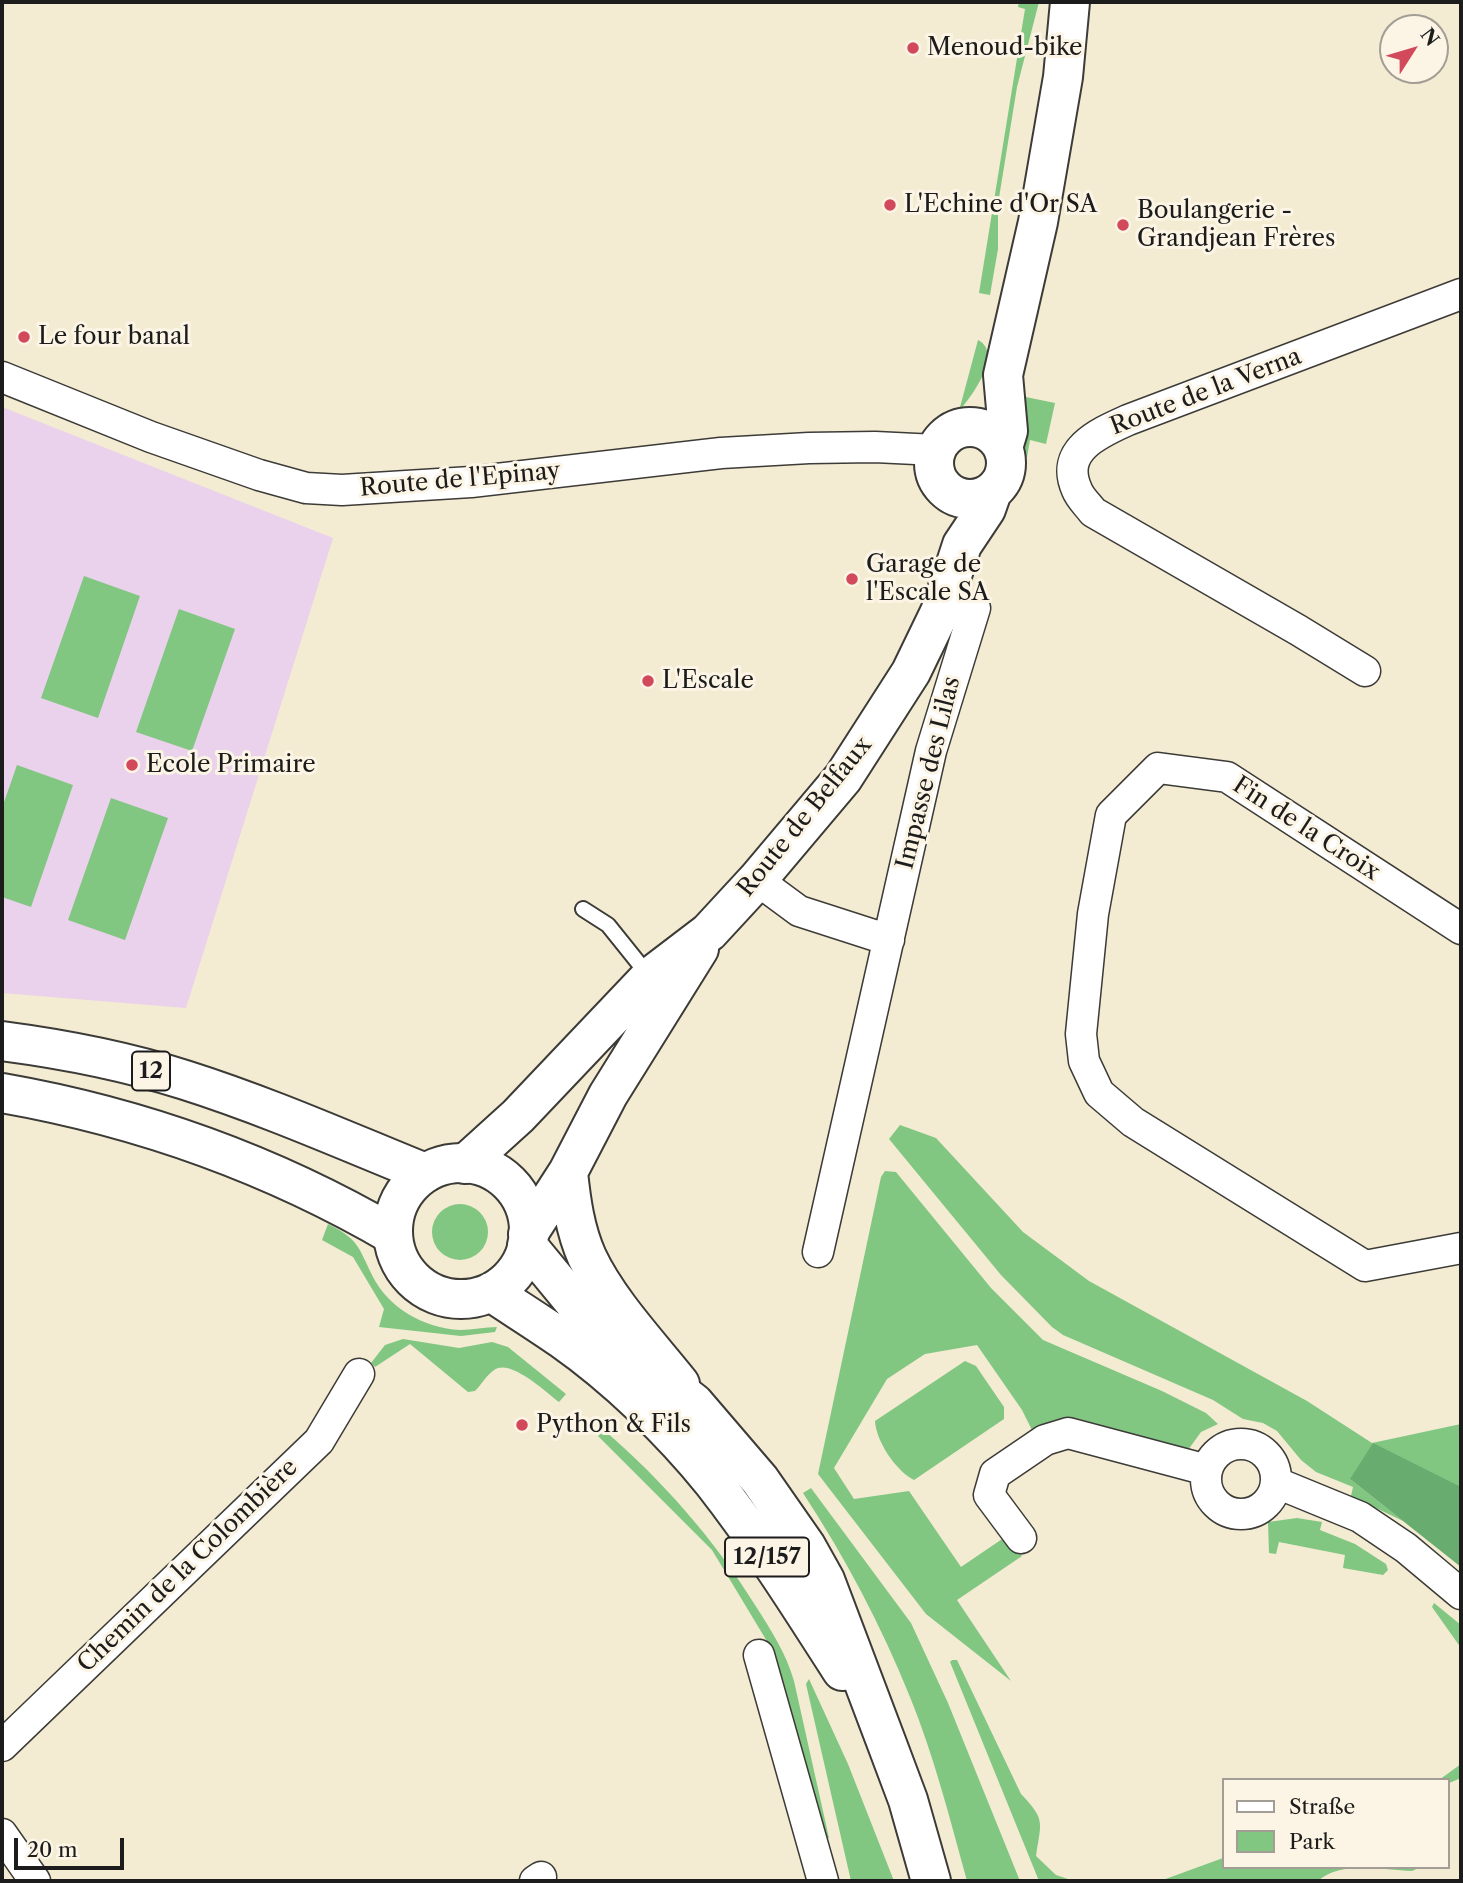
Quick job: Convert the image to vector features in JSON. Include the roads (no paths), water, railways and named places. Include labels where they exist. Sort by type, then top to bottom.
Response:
[{"type":"main road","points":[[1003,448],[1007,431],[1003,375],[1038,222],[1063,77],[1070,2]]},
{"type":"main road","points":[[950,439],[975,427],[997,438],[1006,460],[1005,472],[992,492],[981,498],[958,497],[940,483],[934,461],[950,439],[971,411],[1003,375]]},
{"type":"main road","points":[[948,491],[951,512],[962,545]]},
{"type":"main road","name":"Route de Belfaux","points":[[465,1164],[518,1116],[650,977],[709,932],[843,778],[911,672],[940,612],[962,545],[986,509],[992,492]]},
{"type":"main road","name":"Route de Belfaux","points":[[527,1240],[568,1172],[608,1095],[670,999],[709,932]]},
{"type":"main road","name":"12","points":[[2,1041],[117,1062],[184,1080],[264,1108],[425,1173]]},
{"type":"main road","name":"12","points":[[2,1093],[82,1110],[211,1149],[318,1194],[393,1235]]},
{"type":"main road","points":[[465,1164],[491,1170],[514,1190],[527,1217],[524,1257],[515,1272],[491,1292],[471,1299],[443,1296],[423,1287],[410,1276],[401,1262],[393,1235],[395,1215],[404,1192],[425,1173],[438,1167],[465,1164]]},
{"type":"main road","points":[[568,1172],[581,1241],[598,1277],[694,1402]]},
{"type":"main road","points":[[527,1240],[583,1313],[613,1340],[694,1402]]},
{"type":"main road","name":"12/157","points":[[491,1292],[563,1340],[596,1366],[652,1417],[712,1481],[793,1594],[887,1744]]},
{"type":"main road","name":"12/157","points":[[694,1402],[760,1480],[806,1546],[825,1580],[908,1800],[931,1881]]},
{"type":"street","name":"Route de la Verna","points":[[1365,671],[1093,512],[1077,490],[1073,467],[1080,449],[1096,435],[1128,420],[1461,294]]},
{"type":"street","name":"Route de l'Epinay","points":[[2,377],[150,437],[259,475],[306,488],[342,490],[471,482],[722,453],[876,447],[950,439]]},
{"type":"street","name":"Impasse des Lilas","points":[[818,1252],[931,751],[975,608]]},
{"type":"street","name":"Fin de la Croix","points":[[1461,929],[1227,778],[1158,768],[1111,816],[1093,914],[1081,1034],[1084,1061],[1099,1093],[1133,1122],[1365,1266],[1461,1248]]},
{"type":"street","points":[[757,880],[799,911],[889,940]]},
{"type":"street","name":"Chemin de la Colombière","points":[[2,1746],[319,1441],[359,1374]]},
{"type":"street","points":[[1021,1538],[989,1495],[995,1474],[1045,1440],[1068,1433],[1207,1470]]},
{"type":"street","points":[[1243,1443],[1263,1450],[1271,1459],[1277,1483],[1274,1494],[1258,1511],[1235,1514],[1224,1510],[1209,1493],[1207,1470],[1210,1461],[1224,1447],[1243,1443]]},
{"type":"street","points":[[1277,1483],[1360,1517],[1406,1548],[1461,1594]]},
{"type":"street","points":[[759,1655],[823,1881]]},
{"type":"street","points":[[2,1834],[35,1881]]},
{"type":"lane","points":[[583,909],[608,925],[650,977]]},
{"type":"place","name":"Menoud-bike","points":[[913,48]]},
{"type":"place","name":"L'Echine d'Or SA","points":[[890,205]]},
{"type":"place","name":"Boulangerie - Grandjean Frères","points":[[1123,225]]},
{"type":"place","name":"Le four banal","points":[[24,337]]},
{"type":"place","name":"Garage de l'Escale SA","points":[[852,579]]},
{"type":"place","name":"L'Escale","points":[[648,681]]},
{"type":"place","name":"Ecole Primaire","points":[[132,765]]},
{"type":"place","name":"Python & Fils","points":[[522,1425]]}]
